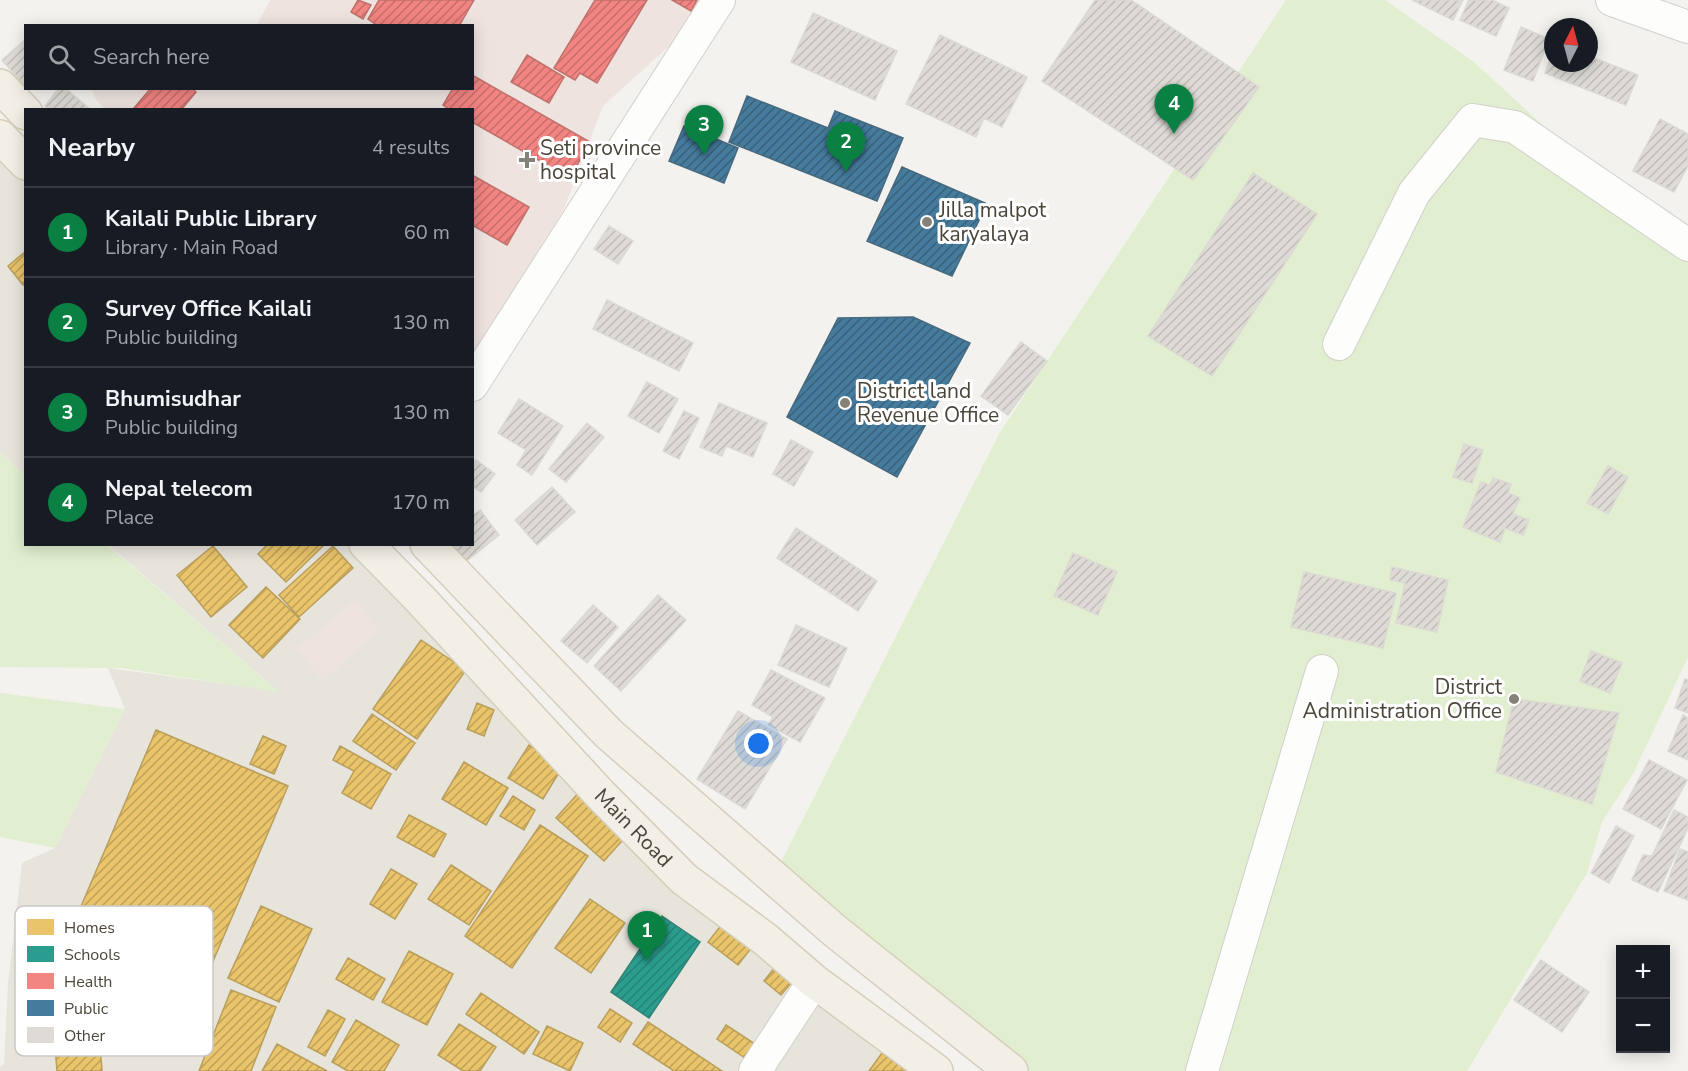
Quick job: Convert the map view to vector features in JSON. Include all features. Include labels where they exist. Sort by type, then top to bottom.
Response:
[{"type":"main road","points":[[0,86],[24,111]]},
{"type":"main road","points":[[0,137],[24,161]]},
{"type":"main road","name":"Main Road","points":[[368,546],[467,649],[600,794],[684,879],[765,939],[814,981],[936,1071]]},
{"type":"main road","points":[[429,546],[609,734],[835,931],[1011,1071]]},
{"type":"street","points":[[474,382],[720,0]]},
{"type":"street","points":[[1612,0],[1688,27]]},
{"type":"street","points":[[1339,344],[1414,193],[1473,120],[1515,127],[1688,246]]},
{"type":"street","points":[[1202,1071],[1322,671]]},
{"type":"street","points":[[755,1071],[814,981]]},
{"type":"shaded area","name":"Seti province hospital","points":[[270,0],[701,0],[684,33],[603,106],[563,211],[474,352],[474,108],[103,108],[95,98],[92,90],[474,90],[474,24],[258,24]]},
{"type":"shaded area","points":[[0,143],[24,170],[24,474],[0,453]]},
{"type":"shaded area","points":[[109,546],[359,546],[641,823],[927,1071],[0,1071],[0,1067],[4,1064],[8,983],[15,923],[15,1056],[213,1056],[213,906],[17,906],[22,863],[55,848],[125,709],[108,668],[278,691]]},
{"type":"shaded area","points":[[356,599],[378,630],[323,681],[296,649]]},
{"type":"green space","points":[[1286,0],[1385,0],[1474,62],[1688,259],[1688,657],[1634,772],[1602,822],[1587,873],[1467,1071],[1028,1071],[778,868],[999,434]]},
{"type":"green space","points":[[0,453],[24,474],[24,546],[108,546],[279,692],[121,668],[0,667]]},
{"type":"green space","points":[[0,693],[125,709],[55,848],[0,837]]},
{"type":"building: Homes","points":[[24,253],[24,284],[23,285],[8,266]]},
{"type":"building: Homes","points":[[213,546],[247,587],[211,617],[177,575]]},
{"type":"building: Homes","points":[[266,546],[323,546],[286,582],[258,554]]},
{"type":"building: Homes","points":[[333,546],[353,568],[299,617],[279,595]]},
{"type":"building: Homes","points":[[266,587],[300,619],[263,658],[229,625]]},
{"type":"building: Homes","points":[[421,640],[466,670],[417,739],[373,709]]},
{"type":"building: Homes","points":[[477,703],[494,710],[484,736],[467,729]]},
{"type":"building: Homes","points":[[372,714],[415,743],[396,770],[353,741]]},
{"type":"building: Homes","points":[[156,730],[288,786],[213,961],[213,906],[81,906]]},
{"type":"building: Homes","points":[[263,736],[286,746],[274,774],[250,764]]},
{"type":"building: Homes","points":[[529,745],[563,766],[543,799],[508,778]]},
{"type":"building: Homes","points":[[340,746],[391,774],[371,809],[342,793],[354,771],[333,760]]},
{"type":"building: Homes","points":[[464,762],[508,788],[486,825],[442,799]]},
{"type":"building: Homes","points":[[581,790],[629,833],[604,861],[556,818]]},
{"type":"building: Homes","points":[[513,796],[535,810],[524,830],[500,816]]},
{"type":"building: Homes","points":[[409,815],[446,834],[434,857],[397,837]]},
{"type":"building: Homes","points":[[540,825],[588,856],[512,968],[465,936]]},
{"type":"building: Homes","points":[[451,865],[491,891],[469,925],[428,899]]},
{"type":"building: Homes","points":[[391,869],[417,884],[395,919],[370,904]]},
{"type":"building: Homes","points":[[590,899],[625,923],[591,973],[555,948]]},
{"type":"building: Homes","points":[[261,906],[312,929],[279,1002],[228,978]]},
{"type":"building: Homes","points":[[726,919],[756,942],[738,965],[708,942]]},
{"type":"building: Homes","points":[[409,951],[453,974],[427,1025],[382,1002]]},
{"type":"building: Homes","points":[[348,958],[385,979],[373,1000],[336,979]]},
{"type":"building: Homes","points":[[779,962],[797,976],[781,995],[764,981]]},
{"type":"building: Homes","points":[[231,990],[276,1007],[251,1071],[199,1071],[205,1056],[213,1056],[213,1036]]},
{"type":"building: Homes","points":[[481,993],[539,1032],[524,1054],[466,1014]]},
{"type":"building: Homes","points":[[610,1009],[632,1023],[620,1042],[598,1027]]},
{"type":"building: Homes","points":[[328,1010],[345,1019],[325,1056],[308,1047]]},
{"type":"building: Homes","points":[[356,1020],[399,1045],[384,1071],[348,1071],[332,1062]]},
{"type":"building: Homes","points":[[648,1022],[722,1071],[674,1071],[633,1044]]},
{"type":"building: Homes","points":[[459,1024],[496,1047],[480,1071],[463,1071],[438,1055]]},
{"type":"building: Homes","points":[[726,1025],[755,1044],[745,1058],[717,1039]]},
{"type":"building: Homes","points":[[547,1026],[583,1043],[570,1071],[533,1054]]},
{"type":"building: Homes","points":[[277,1044],[327,1071],[262,1071]]},
{"type":"building: Homes","points":[[882,1053],[908,1071],[869,1071]]},
{"type":"building: Homes","points":[[56,1056],[101,1056],[102,1071],[57,1071]]},
{"type":"building: Schools","points":[[662,916],[700,942],[649,1018],[611,992]]},
{"type":"building: Health","points":[[358,0],[371,5],[363,19],[351,12]]},
{"type":"building: Health","points":[[379,0],[474,0],[460,24],[375,24],[368,19]]},
{"type":"building: Health","points":[[595,0],[647,0],[597,83],[580,73],[575,80],[554,68]]},
{"type":"building: Health","points":[[672,0],[697,0],[691,11]]},
{"type":"building: Health","points":[[527,55],[564,77],[549,103],[511,82]]},
{"type":"building: Health","points":[[474,76],[590,142],[570,178],[474,123],[474,108],[447,108],[443,105],[452,90],[474,90]]},
{"type":"building: Health","points":[[149,90],[194,90],[196,92],[183,108],[134,108]]},
{"type":"building: Health","points":[[474,176],[529,207],[507,245],[474,226]]},
{"type":"building: Public","points":[[747,96],[828,128],[835,111],[903,138],[877,201],[729,142]]},
{"type":"building: Public","points":[[684,126],[738,148],[724,183],[669,161]]},
{"type":"building: Public","name":"Jilla malpot karyalaya","points":[[902,167],[987,204],[952,276],[867,241]]},
{"type":"building: Public","points":[[913,317],[970,343],[897,477],[787,417],[838,318]]},
{"type":"building: Other","points":[[1095,0],[1131,0],[1259,87],[1193,180],[1042,81]]},
{"type":"building: Other","points":[[1412,0],[1463,0],[1453,20]]},
{"type":"building: Other","points":[[1469,0],[1492,0],[1509,8],[1496,36],[1460,20]]},
{"type":"building: Other","points":[[813,13],[897,51],[875,100],[791,62]]},
{"type":"building: Other","points":[[1521,27],[1544,37],[1544,52],[1533,81],[1504,70]]},
{"type":"building: Other","points":[[940,35],[1027,77],[1002,127],[984,118],[976,137],[906,104]]},
{"type":"building: Other","points":[[24,41],[24,85],[2,60]]},
{"type":"building: Other","points":[[1598,59],[1638,75],[1626,105],[1545,73],[1598,72]]},
{"type":"building: Other","points":[[57,90],[67,90],[89,108],[48,108],[45,106]]},
{"type":"building: Other","points":[[1660,119],[1688,134],[1688,166],[1674,192],[1633,171]]},
{"type":"building: Other","points":[[1253,173],[1317,214],[1212,376],[1148,336]]},
{"type":"building: Other","points":[[609,226],[633,241],[618,264],[594,249]]},
{"type":"building: Other","points":[[607,300],[693,343],[679,371],[593,329]]},
{"type":"building: Other","points":[[1021,342],[1047,361],[1008,415],[981,396]]},
{"type":"building: Other","points":[[647,382],[678,399],[659,433],[628,416]]},
{"type":"building: Other","points":[[519,399],[563,426],[532,475],[517,465],[526,450],[498,433]]},
{"type":"building: Other","points":[[719,403],[767,423],[753,457],[726,446],[722,456],[700,447]]},
{"type":"building: Other","points":[[684,411],[699,418],[679,459],[663,451]]},
{"type":"building: Other","points":[[587,423],[604,437],[566,482],[549,469]]},
{"type":"building: Other","points":[[791,440],[813,452],[794,486],[773,474]]},
{"type":"building: Other","points":[[1464,444],[1483,450],[1472,483],[1453,477]]},
{"type":"building: Other","points":[[476,460],[495,474],[481,492],[474,487],[474,462]]},
{"type":"building: Other","points":[[1608,466],[1628,477],[1608,514],[1587,503]]},
{"type":"building: Other","points":[[1493,478],[1511,484],[1508,493],[1520,498],[1513,514],[1529,520],[1523,535],[1505,528],[1500,542],[1463,527],[1481,482],[1490,485]]},
{"type":"building: Other","points":[[552,487],[575,512],[537,545],[515,520]]},
{"type":"building: Other","points":[[480,510],[499,535],[460,566],[445,546],[474,546],[474,514]]},
{"type":"building: Other","points":[[796,528],[877,581],[858,611],[777,558]]},
{"type":"building: Other","points":[[1073,553],[1117,572],[1098,615],[1054,596]]},
{"type":"building: Other","points":[[1392,567],[1448,580],[1437,632],[1396,623],[1405,583],[1390,580]]},
{"type":"building: Other","points":[[1304,572],[1396,593],[1383,648],[1291,627]]},
{"type":"building: Other","points":[[658,595],[686,620],[621,691],[594,666]]},
{"type":"building: Other","points":[[593,605],[618,627],[587,663],[561,641]]},
{"type":"building: Other","points":[[796,625],[847,648],[829,687],[778,665]]},
{"type":"building: Other","points":[[1591,651],[1622,663],[1610,693],[1580,681]]},
{"type":"building: Other","points":[[771,670],[825,698],[800,742],[768,725],[773,717],[752,705]]},
{"type":"building: Other","points":[[1685,679],[1688,680],[1688,713],[1675,708]]},
{"type":"building: Other","points":[[1514,699],[1619,713],[1592,804],[1496,772]]},
{"type":"building: Other","points":[[738,711],[787,739],[745,809],[697,779]]},
{"type":"building: Other","points":[[1683,715],[1688,718],[1688,760],[1668,751]]},
{"type":"building: Other","points":[[1649,760],[1687,780],[1661,829],[1623,809]]},
{"type":"building: Other","points":[[1674,810],[1688,817],[1688,828],[1658,892],[1632,880],[1643,855],[1652,856]]},
{"type":"building: Other","points":[[1616,826],[1634,836],[1609,883],[1591,873]]},
{"type":"building: Other","points":[[1680,849],[1688,852],[1688,900],[1664,891]]},
{"type":"building: Other","points":[[1541,960],[1589,992],[1562,1032],[1514,1000]]},
{"type":"place","name":"Nepal telecom","points":[[1174,134]]},
{"type":"place","name":"Bhumisudhar","points":[[704,155]]},
{"type":"place","name":"Seti province hospital","points":[[527,160]]},
{"type":"place","name":"Survey Office Kailali","points":[[846,172]]},
{"type":"place","name":"Jilla malpot karyalaya","points":[[927,222]]},
{"type":"place","name":"District land Revenue Office","points":[[845,403]]},
{"type":"place","name":"District Administration Office","points":[[1514,699]]},
{"type":"place","name":"Kailali Public Library","points":[[647,961]]}]
